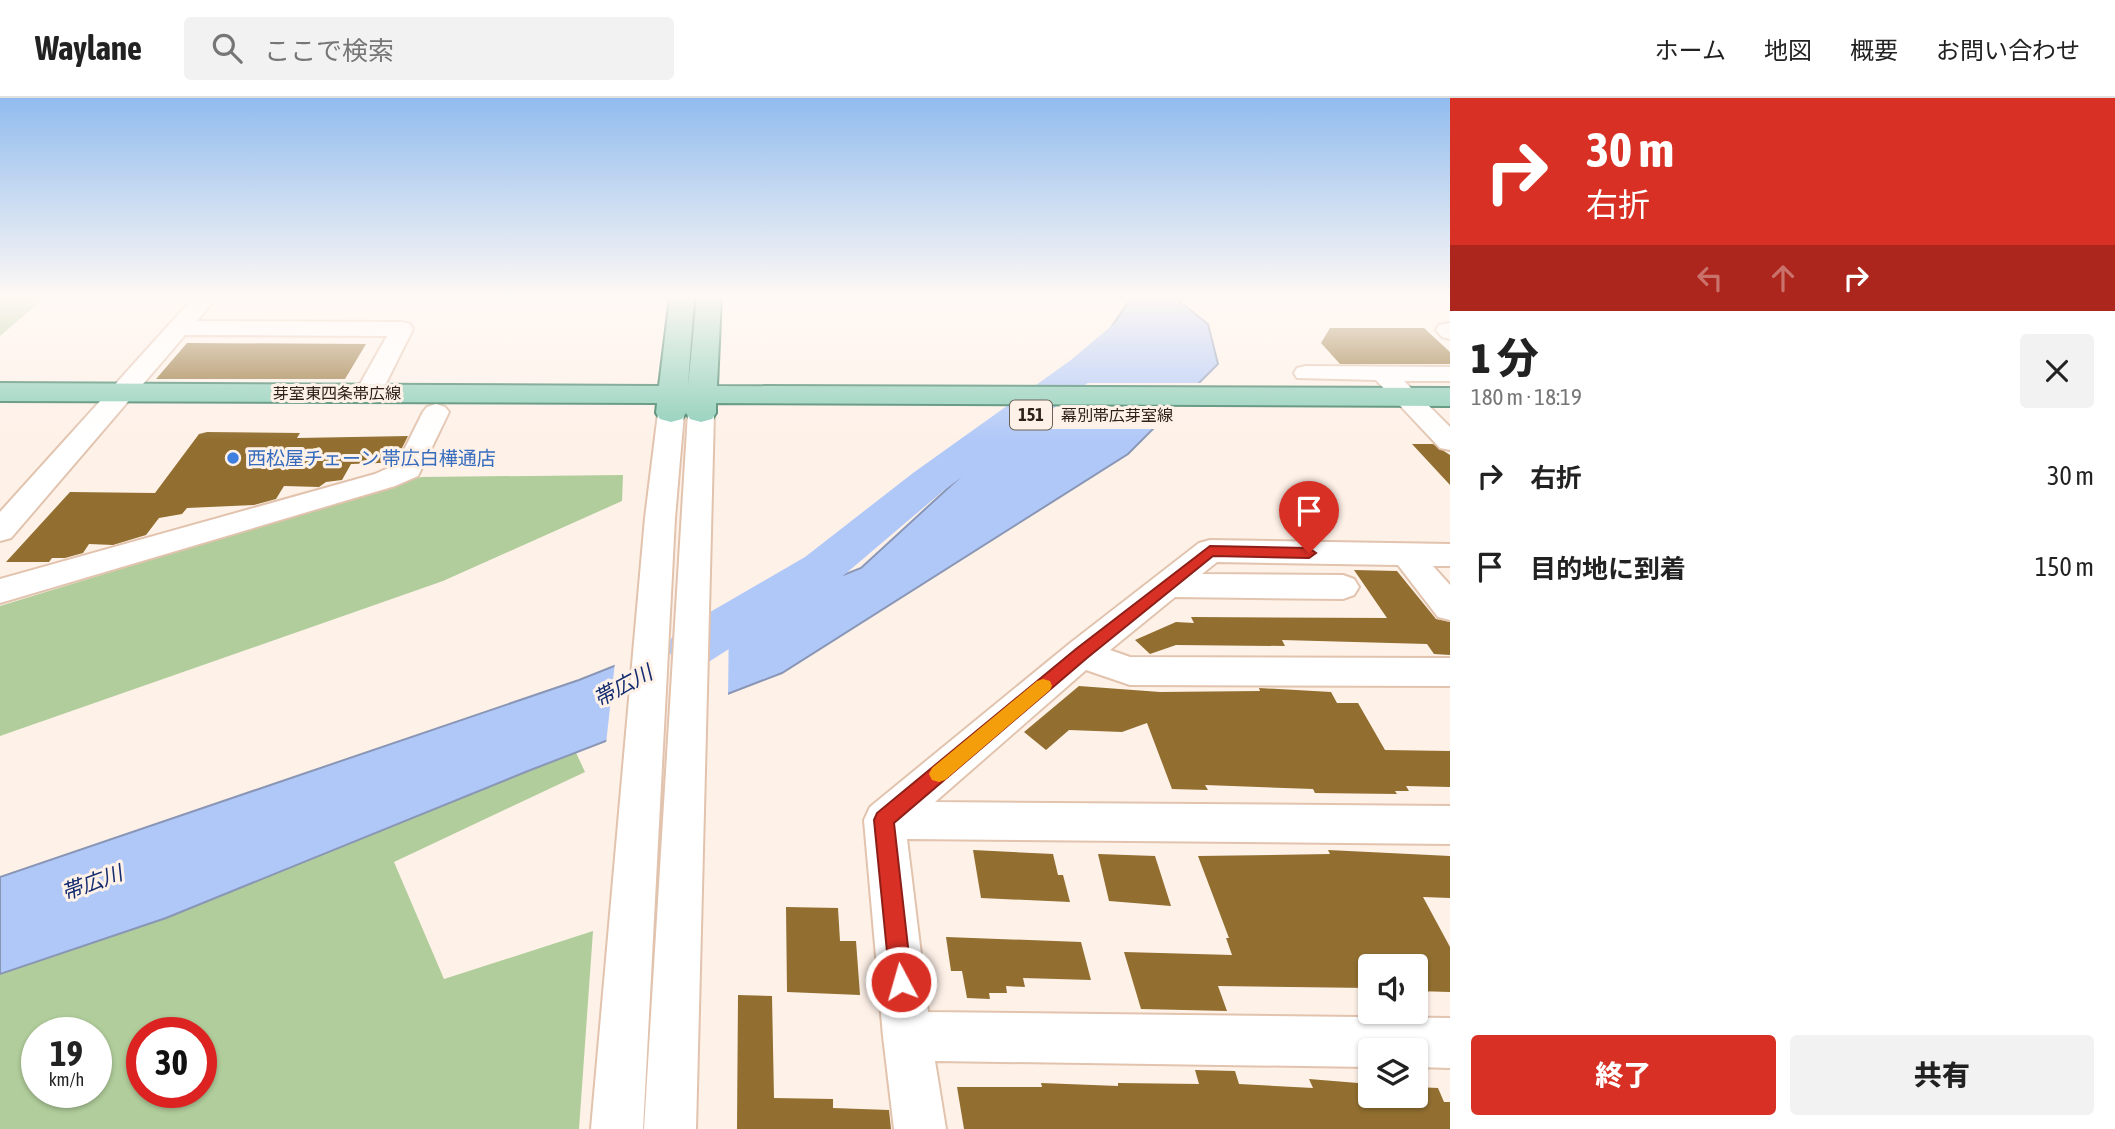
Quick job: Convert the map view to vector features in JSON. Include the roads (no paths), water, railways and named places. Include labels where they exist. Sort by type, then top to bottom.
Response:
[{"type":"main road","points":[[684,345],[686,403]]},
{"type":"main road","points":[[686,403],[699,345]]},
{"type":"main road","name":"芽室東四条帯広線","points":[[0,392],[112,401],[436,412],[686,403]]},
{"type":"main road","name":"芽室東四条帯広線","points":[[0,410],[112,401],[368,393],[686,403]]},
{"type":"main road","name":"幕別帯広芽室線","points":[[686,403],[888,394],[1427,410],[1450,397]]},
{"type":"main road","name":"幕別帯広芽室線","points":[[686,403],[864,414],[1207,405]]},
{"type":"street","points":[[0,531],[10,508],[163,345]]},
{"type":"street","points":[[368,393],[393,345]]},
{"type":"street","points":[[1306,373],[1450,374]]},
{"type":"street","points":[[1383,373],[1427,410],[1450,442]]},
{"type":"street","points":[[670,1129],[699,503],[686,403]]},
{"type":"street","points":[[617,1129],[660,518],[686,403]]},
{"type":"street","points":[[0,591],[397,475],[408,470],[436,412]]},
{"type":"street","points":[[884,820],[1210,551],[1450,555]]},
{"type":"street","points":[[1407,555],[1450,608]]},
{"type":"street","points":[[1167,585],[1343,587]]},
{"type":"street","points":[[1082,654],[1130,671],[1450,672]]},
{"type":"street","points":[[884,820],[1450,825]]},
{"type":"street","points":[[884,820],[907,1036],[920,1129]]},
{"type":"street","points":[[907,1036],[1450,1043]]},
{"type":"water","points":[[1096,345],[1213,345],[1218,364],[1128,454],[782,673],[528,771],[166,918],[0,974],[0,877],[579,680],[861,568],[959,478]]},
{"type":"waterway","name":"帯広川","points":[[692,647],[821,569],[928,482],[1084,368],[1110,345]]},
{"type":"place","name":"西松屋チェーン 帯広白樺通店","points":[[233,458]]}]
